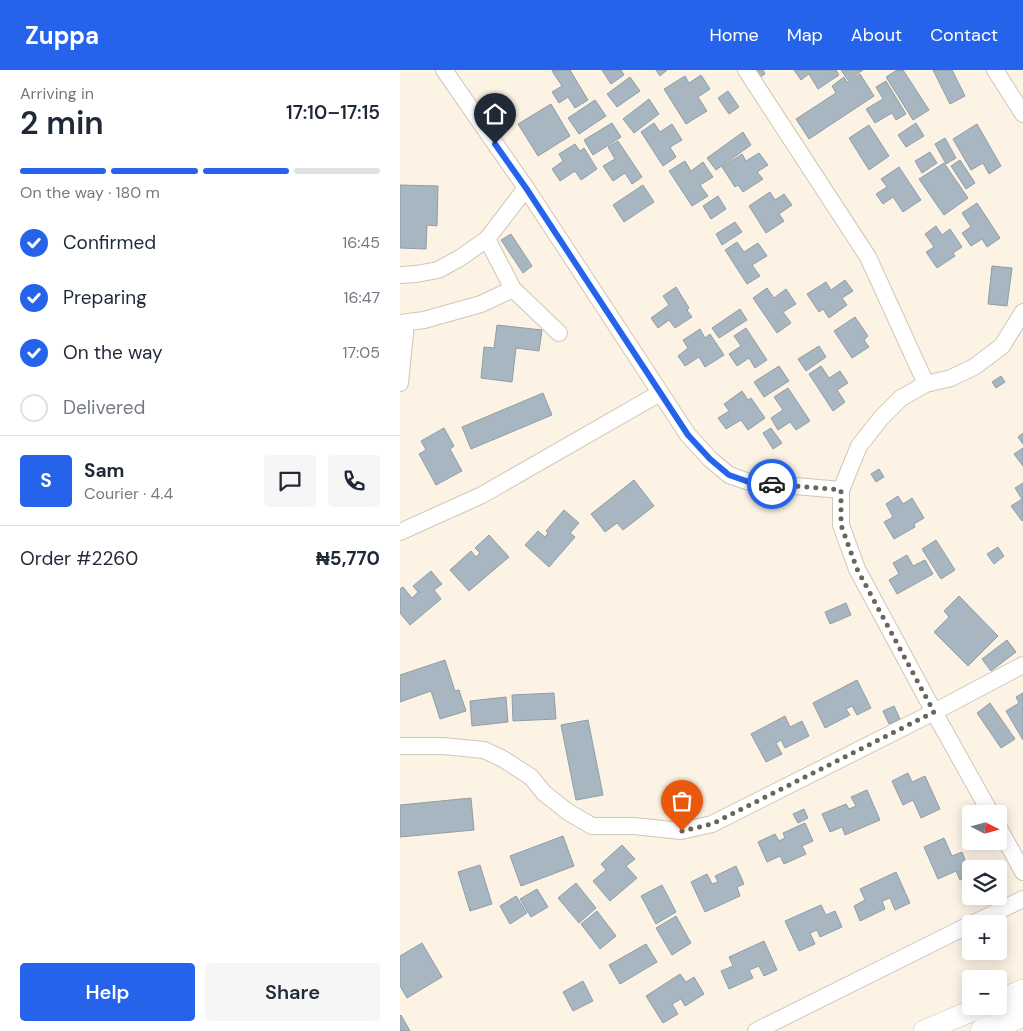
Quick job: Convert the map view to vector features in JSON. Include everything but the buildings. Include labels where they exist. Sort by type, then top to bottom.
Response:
[{"type":"highway","points":[[983,1031],[1023,1014]]},
{"type":"main road","points":[[1007,997],[1023,990]]},
{"type":"main road","points":[[924,1031],[962,1015]]},
{"type":"street","points":[[444,70],[526,188],[688,435],[710,459],[729,475],[749,482],[841,490]]},
{"type":"street","points":[[746,70],[868,257],[926,384]]},
{"type":"street","points":[[995,70],[1023,114]]},
{"type":"street","points":[[400,275],[438,270],[460,258],[487,239],[526,188]]},
{"type":"street","points":[[487,239],[513,289],[559,333]]},
{"type":"street","points":[[400,383],[403,323],[424,320],[481,304],[513,289]]},
{"type":"street","points":[[985,805],[857,569],[841,525],[841,490],[859,446],[901,398],[926,384],[951,378],[974,367],[1002,346],[1023,312]]},
{"type":"street","points":[[400,532],[482,495],[660,393]]},
{"type":"street","points":[[400,746],[443,746],[484,750],[503,759],[531,777],[544,793],[568,812],[592,826],[634,826],[682,831],[712,824],[1023,665]]},
{"type":"street","points":[[1008,844],[1023,872]]},
{"type":"street","points":[[990,915],[1023,898]]},
{"type":"street","points":[[756,1031],[962,929]]},
{"type":"way so far","points":[[682,831],[712,824],[934,712],[857,569],[841,525],[841,490],[772,484]]},
{"type":"route","points":[[495,144],[526,188],[688,435],[710,459],[729,475],[749,482],[772,484]]}]
